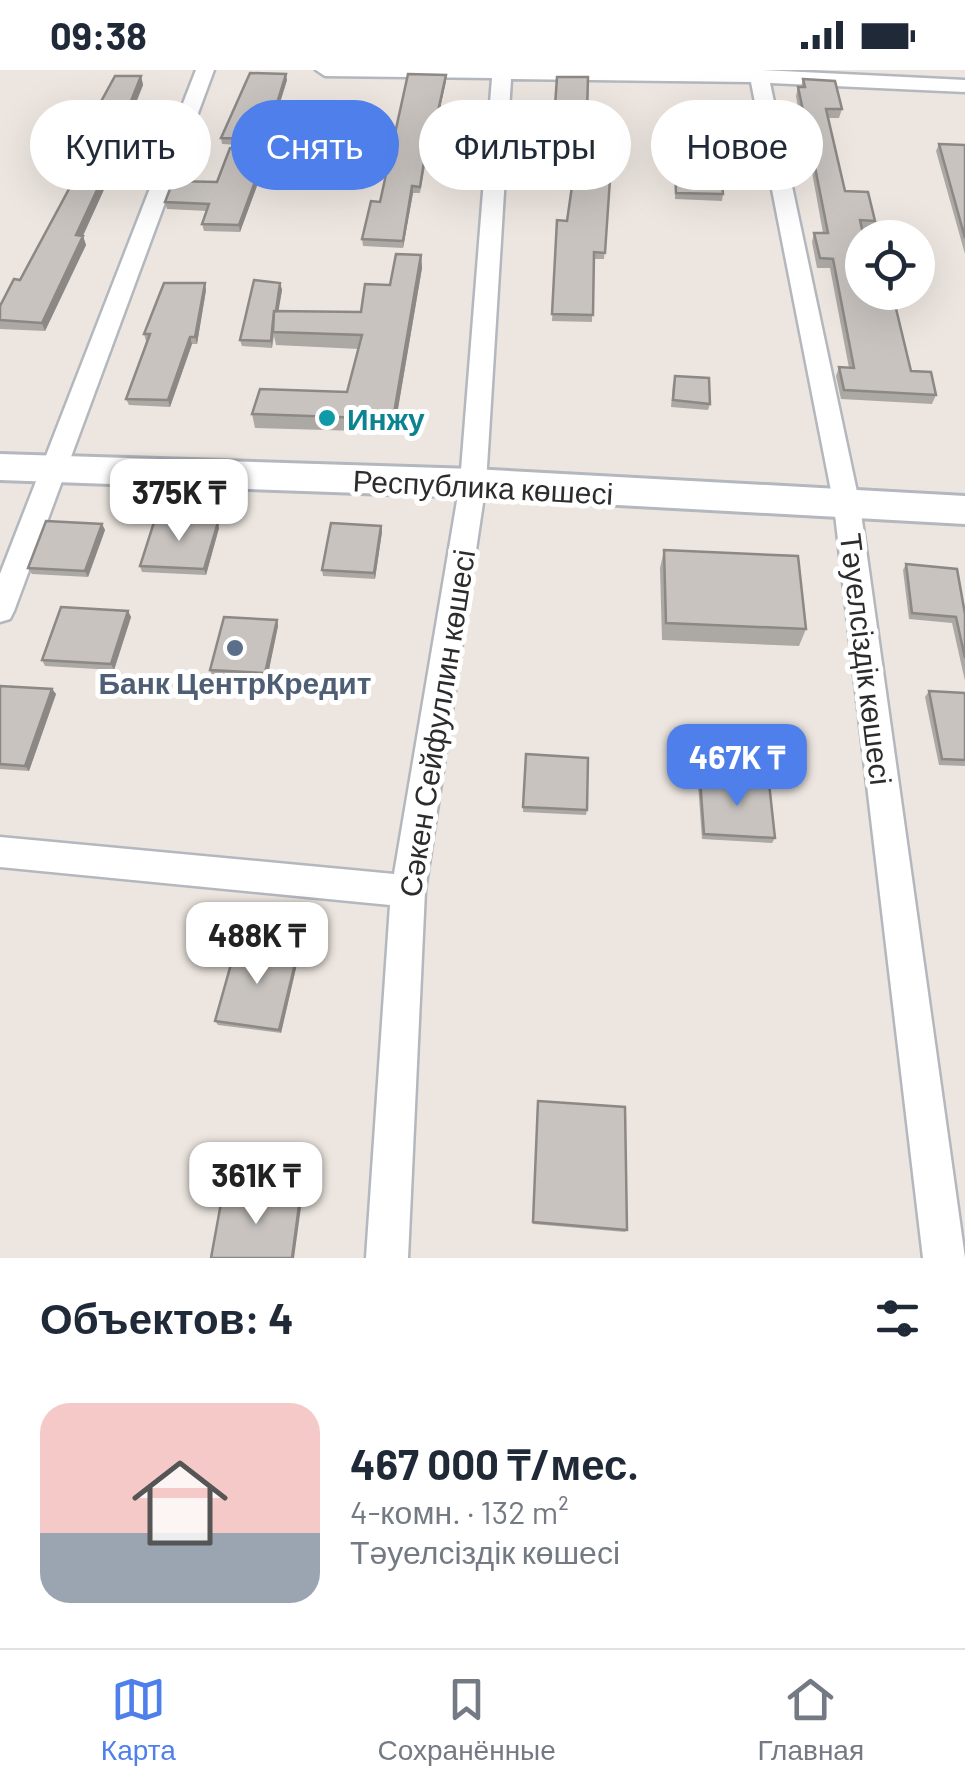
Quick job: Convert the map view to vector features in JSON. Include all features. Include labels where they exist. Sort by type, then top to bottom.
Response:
[{"type":"street","points":[[0,611],[205,70]]},
{"type":"street","points":[[325,70],[756,74],[965,86]]},
{"type":"street","name":"Сәкен Сейфуллин көшесі","points":[[387,1258],[408,891],[474,483],[500,72]]},
{"type":"street","name":"Тәуелсіздік көшесі","points":[[756,74],[847,506],[944,1258]]},
{"type":"street","name":"Республика көшесі","points":[[0,467],[474,483],[965,510]]},
{"type":"street","points":[[0,852],[408,891]]},
{"type":"building","points":[[250,73],[286,74],[278,100],[238,100]]},
{"type":"building","points":[[408,74],[446,75],[440,100],[419,100],[419,187],[412,186],[403,241],[362,239],[371,201],[380,202],[383,190],[399,190],[399,115]]},
{"type":"building","points":[[115,76],[141,76],[131,100],[102,100]]},
{"type":"building","points":[[557,77],[588,77],[587,100],[555,100]]},
{"type":"building","points":[[803,79],[835,81],[842,109],[826,109],[845,191],[868,192],[875,220],[845,220],[845,310],[896,310],[911,371],[931,372],[936,395],[844,390],[839,367],[854,368],[833,259],[820,258],[814,233],[828,233],[820,190],[823,190],[823,100],[801,100],[798,87],[805,87]]},
{"type":"building","points":[[231,116],[231,138],[221,138]]},
{"type":"building","points":[[939,144],[965,145],[965,238]]},
{"type":"building","points":[[231,148],[231,190],[252,190],[239,225],[202,224],[209,204],[165,202],[170,190],[211,190],[211,182],[217,182]]},
{"type":"building","points":[[68,190],[97,190],[76,235],[83,236],[42,323],[0,320],[0,306],[14,279],[20,280]]},
{"type":"building","points":[[571,190],[609,190],[605,253],[594,252],[593,315],[552,314],[557,220],[567,221]]},
{"type":"building","points":[[676,190],[723,190],[723,194]]},
{"type":"building","points":[[396,254],[421,255],[393,419],[252,414],[260,389],[347,392],[362,335],[273,332],[274,311],[361,312],[365,284],[390,285]]},
{"type":"building","points":[[254,280],[280,283],[271,341],[240,340]]},
{"type":"building","points":[[164,283],[205,283],[195,337],[190,337],[168,400],[126,399],[150,334],[144,334]]},
{"type":"building","points":[[675,376],[709,378],[710,404],[673,400]]},
{"type":"building","points":[[155,519],[218,522],[204,569],[140,566]]},
{"type":"building","points":[[46,521],[102,524],[85,571],[28,568]]},
{"type":"building","points":[[331,523],[381,526],[374,573],[322,570]]},
{"type":"building","points":[[664,550],[798,556],[806,629],[666,623]]},
{"type":"building","points":[[906,564],[957,569],[965,614],[965,658],[956,617],[912,613]]},
{"type":"building","points":[[61,607],[128,611],[111,664],[42,660]]},
{"type":"building","points":[[224,617],[277,620],[265,673],[210,670]]},
{"type":"building","points":[[0,686],[52,689],[25,766],[0,764]]},
{"type":"building","points":[[929,691],[965,693],[965,760],[942,759]]},
{"type":"building","points":[[526,754],[588,758],[587,810],[523,807]]},
{"type":"building","points":[[700,779],[769,783],[775,838],[704,834]]},
{"type":"building","points":[[237,943],[298,951],[279,1030],[215,1021]]},
{"type":"building","points":[[538,1101],[625,1107],[627,1230],[533,1222]]},
{"type":"building","points":[[223,1192],[300,1198],[292,1258],[211,1258]]},
{"type":"place","name":"Инжу","points":[[327,418]]},
{"type":"place","name":"Банк ЦентрКредит","points":[[235,648]]}]
